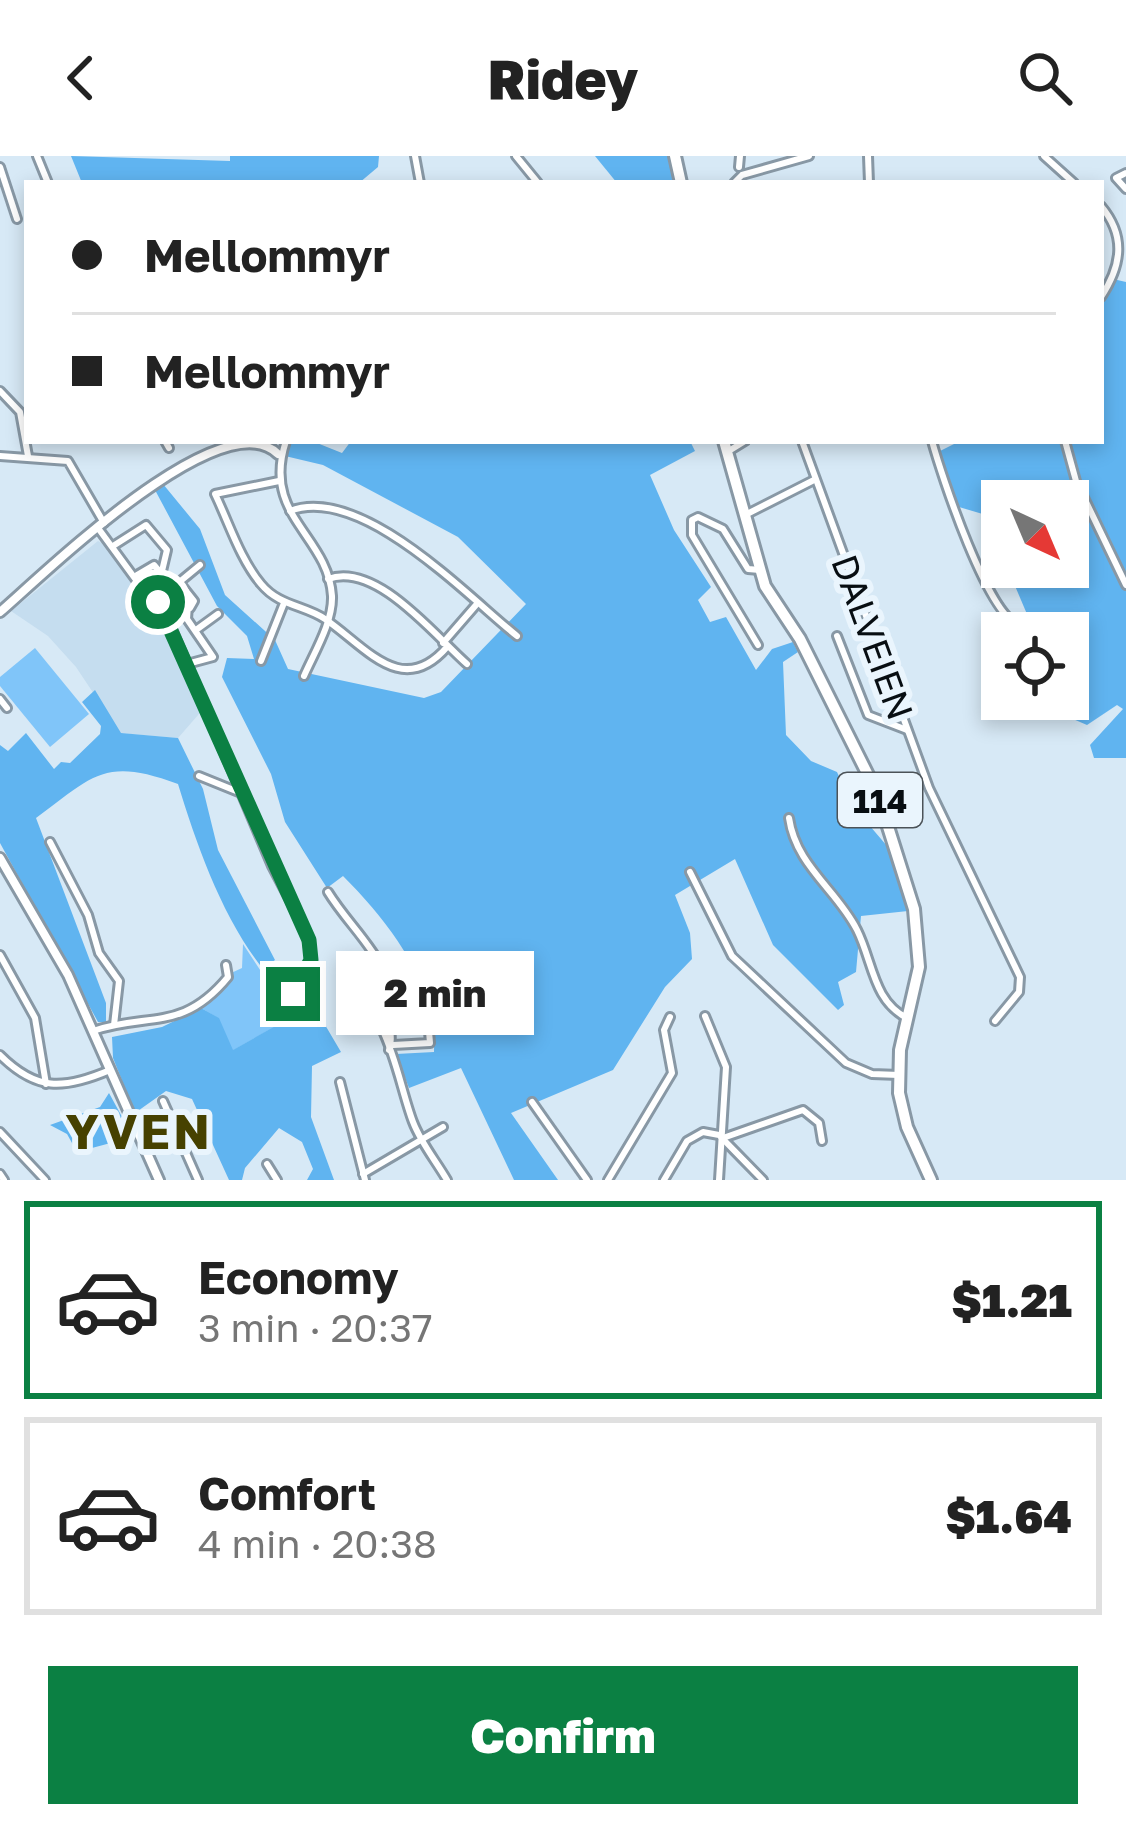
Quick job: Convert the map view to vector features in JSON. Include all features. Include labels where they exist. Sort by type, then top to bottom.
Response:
[{"type":"main road","name":"114","points":[[728,445],[760,570],[817,671],[892,834],[918,927],[919,967],[899,1075],[904,1120],[931,1180]]},
{"type":"street","points":[[516,156],[536,180]]},
{"type":"street","points":[[739,167],[740,156]]},
{"type":"street","points":[[737,180],[809,156]]},
{"type":"street","points":[[1044,156],[1071,180]]},
{"type":"street","points":[[0,167],[17,218]]},
{"type":"street","points":[[1126,173],[1115,178],[1126,189]]},
{"type":"street","points":[[1104,210],[1118,229],[1124,262],[1104,292]]},
{"type":"street","points":[[0,391],[20,412],[24,434]]},
{"type":"street","points":[[26,444],[28,457]]},
{"type":"street","points":[[268,444],[278,454]]},
{"type":"street","points":[[284,444],[278,454],[280,482],[290,511],[328,579],[332,600],[304,676]]},
{"type":"street","name":"DALVEIEN","points":[[803,444],[907,730],[1020,977],[1019,992],[995,1021]]},
{"type":"street","points":[[933,444],[1001,612]]},
{"type":"street","points":[[1066,444],[1076,481],[1126,585]]},
{"type":"street","points":[[0,612],[168,472],[220,446]]},
{"type":"street","points":[[0,456],[53,456],[73,464],[113,546],[172,628],[309,940],[311,960],[293,994]]},
{"type":"street","points":[[745,515],[814,480]]},
{"type":"street","points":[[280,482],[214,494],[261,585],[284,604],[327,620],[372,657],[412,671],[427,669],[477,604]]},
{"type":"street","points":[[290,511],[323,506],[364,522],[417,553],[518,636]]},
{"type":"street","points":[[758,645],[692,535],[692,520],[698,517],[719,525],[747,567],[760,570]]},
{"type":"street","points":[[113,546],[144,524],[167,550],[162,571]]},
{"type":"street","points":[[137,575],[151,564],[194,601],[187,619],[172,628]]},
{"type":"street","points":[[177,584],[200,566]]},
{"type":"street","points":[[328,579],[340,575],[370,583],[467,664]]},
{"type":"street","points":[[261,661],[284,604]]},
{"type":"street","points":[[196,630],[218,614]]},
{"type":"street","points":[[187,619],[214,657],[187,664]]},
{"type":"street","points":[[837,636],[868,716],[907,730]]},
{"type":"street","points":[[0,699],[7,708]]},
{"type":"street","points":[[200,776],[241,793]]},
{"type":"street","points":[[789,818],[792,839],[808,867],[855,926],[880,995],[907,1018]]},
{"type":"street","points":[[50,842],[88,915],[99,953],[119,981],[114,1025]]},
{"type":"street","points":[[0,858],[68,975],[159,1180]]},
{"type":"street","points":[[690,872],[732,956],[847,1063],[872,1074],[899,1075]]},
{"type":"street","points":[[328,892],[368,940],[389,979],[396,1004],[390,1024],[391,1047]]},
{"type":"street","points":[[0,955],[35,1018],[46,1084]]},
{"type":"street","points":[[360,961],[369,981],[364,1000]]},
{"type":"street","points":[[94,1031],[170,1019],[220,987],[229,974],[226,965]]},
{"type":"street","points":[[346,989],[364,1000],[391,1047],[422,1142],[447,1180]]},
{"type":"street","points":[[705,1016],[726,1067],[719,1180]]},
{"type":"street","points":[[608,1180],[672,1072],[664,1030],[670,1017]]},
{"type":"street","points":[[391,1047],[430,1042],[428,1020]]},
{"type":"street","points":[[0,1055],[25,1079],[46,1084],[110,1070]]},
{"type":"street","points":[[340,1082],[364,1177],[443,1127]]},
{"type":"street","points":[[163,1101],[198,1180]]},
{"type":"street","points":[[532,1102],[587,1180]]},
{"type":"street","points":[[723,1138],[802,1110],[819,1123],[822,1141]]},
{"type":"street","points":[[0,1132],[45,1180]]},
{"type":"street","points":[[664,1180],[691,1136],[703,1132],[723,1138],[763,1180]]},
{"type":"street","points":[[267,1164],[278,1180]]},
{"type":"shaded area","points":[[71,156],[230,161],[230,156],[379,156],[378,167],[363,180],[81,180]]},
{"type":"shaded area","points":[[595,156],[669,156],[675,180],[615,180]]},
{"type":"shaded area","points":[[1113,279],[1126,282],[1126,758],[1094,758],[1090,745],[1123,709],[1117,705],[1087,725],[1075,720],[1089,720],[1089,612],[1026,612],[1016,588],[1089,588],[1089,480],[981,480],[981,514],[959,507],[938,452],[954,444],[1104,444],[1104,292]]},
{"type":"shaded area","points":[[291,444],[320,444],[342,453],[349,444],[692,444],[695,451],[650,475],[674,530],[711,587],[698,600],[710,622],[726,617],[756,670],[772,649],[793,642],[798,652],[783,662],[786,735],[811,761],[837,772],[852,805],[893,853],[908,911],[861,916],[856,972],[838,982],[844,1005],[838,1010],[773,945],[735,859],[675,895],[690,933],[692,959],[665,987],[613,1070],[511,1113],[558,1180],[514,1180],[461,1068],[409,1088],[396,1054],[434,1052],[433,1027],[418,978],[393,934],[343,876],[327,888],[285,822],[271,774],[222,677],[227,658],[254,659],[247,636],[217,606],[155,490],[163,484],[200,529],[225,595],[275,640],[288,669],[424,698],[441,692],[526,604],[458,537],[323,465],[285,456]]},
{"type":"shaded area","points":[[98,541],[118,552],[157,603],[205,707],[178,738],[120,733],[76,667],[48,636],[11,611]]},
{"type":"shaded area","points":[[35,648],[89,714],[50,747],[0,686],[0,677]]},
{"type":"shaded area","points":[[95,690],[121,733],[178,738],[203,789],[218,850],[275,960],[263,969],[235,927],[202,856],[178,784],[133,772],[101,775],[36,818],[106,1003],[106,1022],[98,1022],[0,843],[0,745],[8,751],[26,733],[54,769],[61,762],[70,763],[100,734],[101,726],[82,702]]},
{"type":"shaded area","points":[[243,944],[270,985],[300,1012],[232,1051],[218,1018],[201,1008],[229,974],[242,968]]},
{"type":"shaded area","points":[[201,1008],[219,1018],[233,1050],[300,1012],[321,1018],[341,1052],[312,1066],[311,1117],[334,1180],[307,1180],[313,1169],[302,1142],[279,1128],[245,1168],[242,1180],[229,1180],[192,1099],[166,1091],[135,1113],[113,1058],[112,1037],[162,1027]]},
{"type":"shaded area","points":[[109,1093],[133,1137],[77,1152],[67,1134],[50,1125],[100,1107]]},
{"type":"district","name":"YVEN","points":[[139,1131]]},
{"type":"route","points":[[158,602],[279,883],[306,931],[311,960],[293,994]]}]
